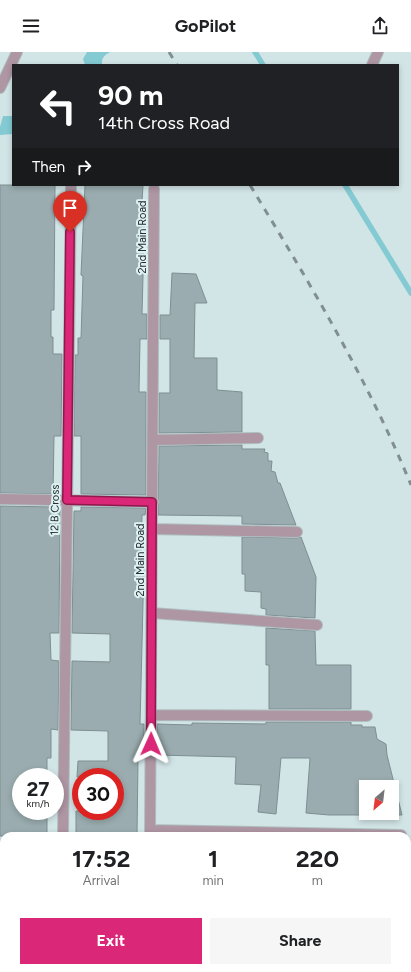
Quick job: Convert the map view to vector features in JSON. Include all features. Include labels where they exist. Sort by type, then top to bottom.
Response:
[{"type":"street","points":[[0,88],[17,52]]},
{"type":"street","points":[[372,64],[378,52]]},
{"type":"street","name":"12 B Cross","points":[[63,832],[71,186]]},
{"type":"street","name":"2nd Main Road","points":[[150,832],[154,189]]},
{"type":"street","points":[[153,440],[258,438]]},
{"type":"street","points":[[0,499],[152,502]]},
{"type":"street","points":[[153,529],[297,532]]},
{"type":"street","points":[[152,613],[317,625]]},
{"type":"street","points":[[151,715],[367,716]]},
{"type":"water","points":[[87,52],[110,52],[106,54],[102,60],[102,64],[85,64],[83,59]]},
{"type":"water","points":[[3,116],[12,116],[12,134],[0,135],[0,127]]},
{"type":"building","points":[[0,185],[55,186],[54,310],[51,310],[51,337],[53,337],[53,354],[62,354],[61,436],[54,436],[53,494],[0,493]]},
{"type":"building","points":[[85,186],[143,186],[142,202],[145,203],[142,314],[147,314],[147,339],[140,339],[139,392],[146,392],[146,495],[81,494],[81,436],[74,436],[75,355],[78,355],[78,338],[81,338],[83,276],[81,275]]},
{"type":"building","points":[[172,273],[196,274],[207,303],[195,303],[194,358],[217,358],[217,390],[242,392],[242,432],[159,433],[159,393],[170,393],[170,339],[160,339],[160,315],[170,315]]},
{"type":"building","points":[[242,445],[242,449],[265,449],[264,452],[268,453],[268,461],[272,461],[271,471],[275,472],[278,483],[280,483],[296,525],[242,524],[242,516],[158,515],[159,446]]},
{"type":"building","points":[[0,506],[53,507],[53,510],[60,510],[59,633],[50,633],[51,660],[59,661],[58,730],[51,729],[51,758],[47,758],[47,768],[12,768],[12,820],[47,820],[47,832],[0,832]]},
{"type":"building","points":[[81,507],[146,508],[145,515],[142,515],[141,563],[144,563],[140,724],[144,724],[144,755],[140,755],[140,760],[138,760],[137,832],[76,832],[76,820],[124,820],[124,768],[78,768],[78,761],[108,761],[108,731],[71,730],[72,661],[110,662],[110,634],[72,633],[74,511],[81,511]]},
{"type":"building","points":[[242,537],[301,537],[316,577],[315,618],[266,615],[266,609],[261,608],[261,592],[245,591],[245,574],[242,574]]},
{"type":"building","points":[[266,628],[315,631],[316,665],[351,665],[351,709],[269,709],[269,665],[266,665]]},
{"type":"building","points":[[266,722],[351,722],[351,725],[375,727],[377,739],[386,744],[393,780],[359,780],[359,815],[306,813],[310,758],[281,758],[276,814],[258,812],[261,785],[235,784],[236,757],[157,755],[157,724],[192,725],[192,723],[266,724]]},
{"type":"building","points":[[399,803],[402,815],[399,815]]},
{"type":"waterway","points":[[255,52],[262,64]]},
{"type":"waterway","points":[[346,186],[411,293]]},
{"type":"railway","points":[[169,52],[176,64]]},
{"type":"railway","points":[[251,186],[316,295],[357,370],[376,407],[411,485]]},
{"type":"route","points":[[70,232],[67,500],[152,502],[151,744]]}]
